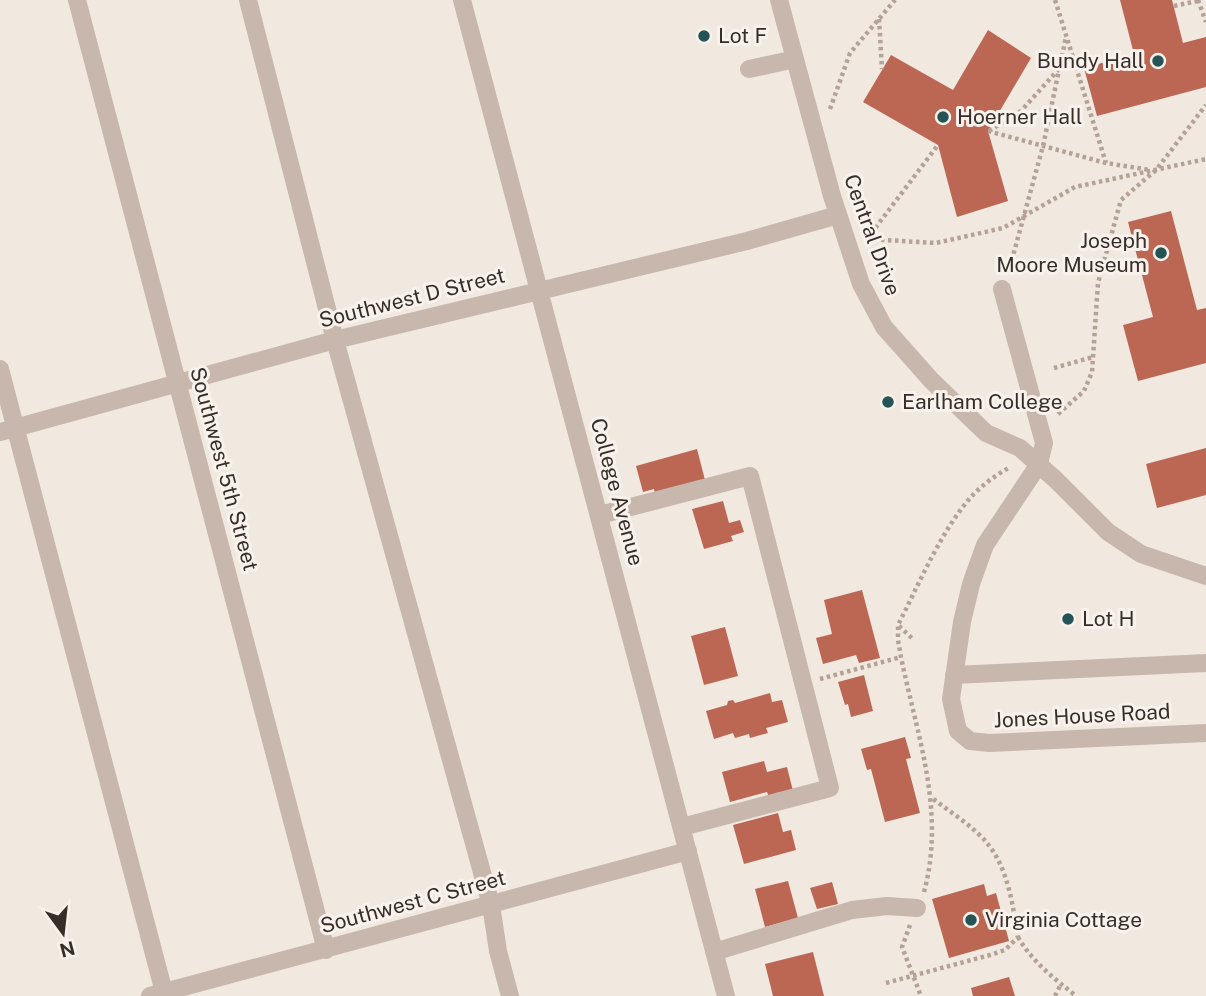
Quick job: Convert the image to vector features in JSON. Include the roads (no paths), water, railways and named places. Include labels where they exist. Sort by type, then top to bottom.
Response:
[{"type":"street","name":"Southwest 5th Street","points":[[77,0],[326,950]]},
{"type":"street","points":[[248,0],[335,340],[491,905],[498,951],[510,996]]},
{"type":"street","name":"College Avenue","points":[[462,0],[726,996]]},
{"type":"street","name":"Central Drive","points":[[779,0],[838,215],[861,284],[884,327],[931,380],[986,433],[1020,448],[1108,532],[1141,554],[1206,576]]},
{"type":"street","points":[[749,69],[794,59]]},
{"type":"street","name":"Southwest D Street","points":[[8,430],[335,340],[747,241],[838,215]]},
{"type":"street","points":[[1002,289],[1044,443],[1039,464]]},
{"type":"street","points":[[0,369],[8,430],[160,995]]},
{"type":"street","name":"Jones House Road","points":[[1039,464],[985,545],[965,609],[951,699],[958,731],[970,741],[989,743],[1206,733]]},
{"type":"street","points":[[600,515],[750,476],[830,788],[682,827]]},
{"type":"street","points":[[954,675],[1206,663]]},
{"type":"street","name":"Southwest C Street","points":[[160,995],[213,988],[326,950],[688,851]]},
{"type":"street","points":[[714,952],[852,910],[887,906],[917,908]]},
{"type":"place","name":"Lot F","points":[[704,36]]},
{"type":"place","name":"Bundy Hall","points":[[1158,61]]},
{"type":"place","name":"Hoerner Hall","points":[[943,117]]},
{"type":"place","name":"Joseph Moore Museum","points":[[1161,253]]},
{"type":"place","name":"Earlham College","points":[[888,402]]},
{"type":"place","name":"Lot H","points":[[1068,619]]},
{"type":"place","name":"Virginia Cottage","points":[[971,920]]}]
